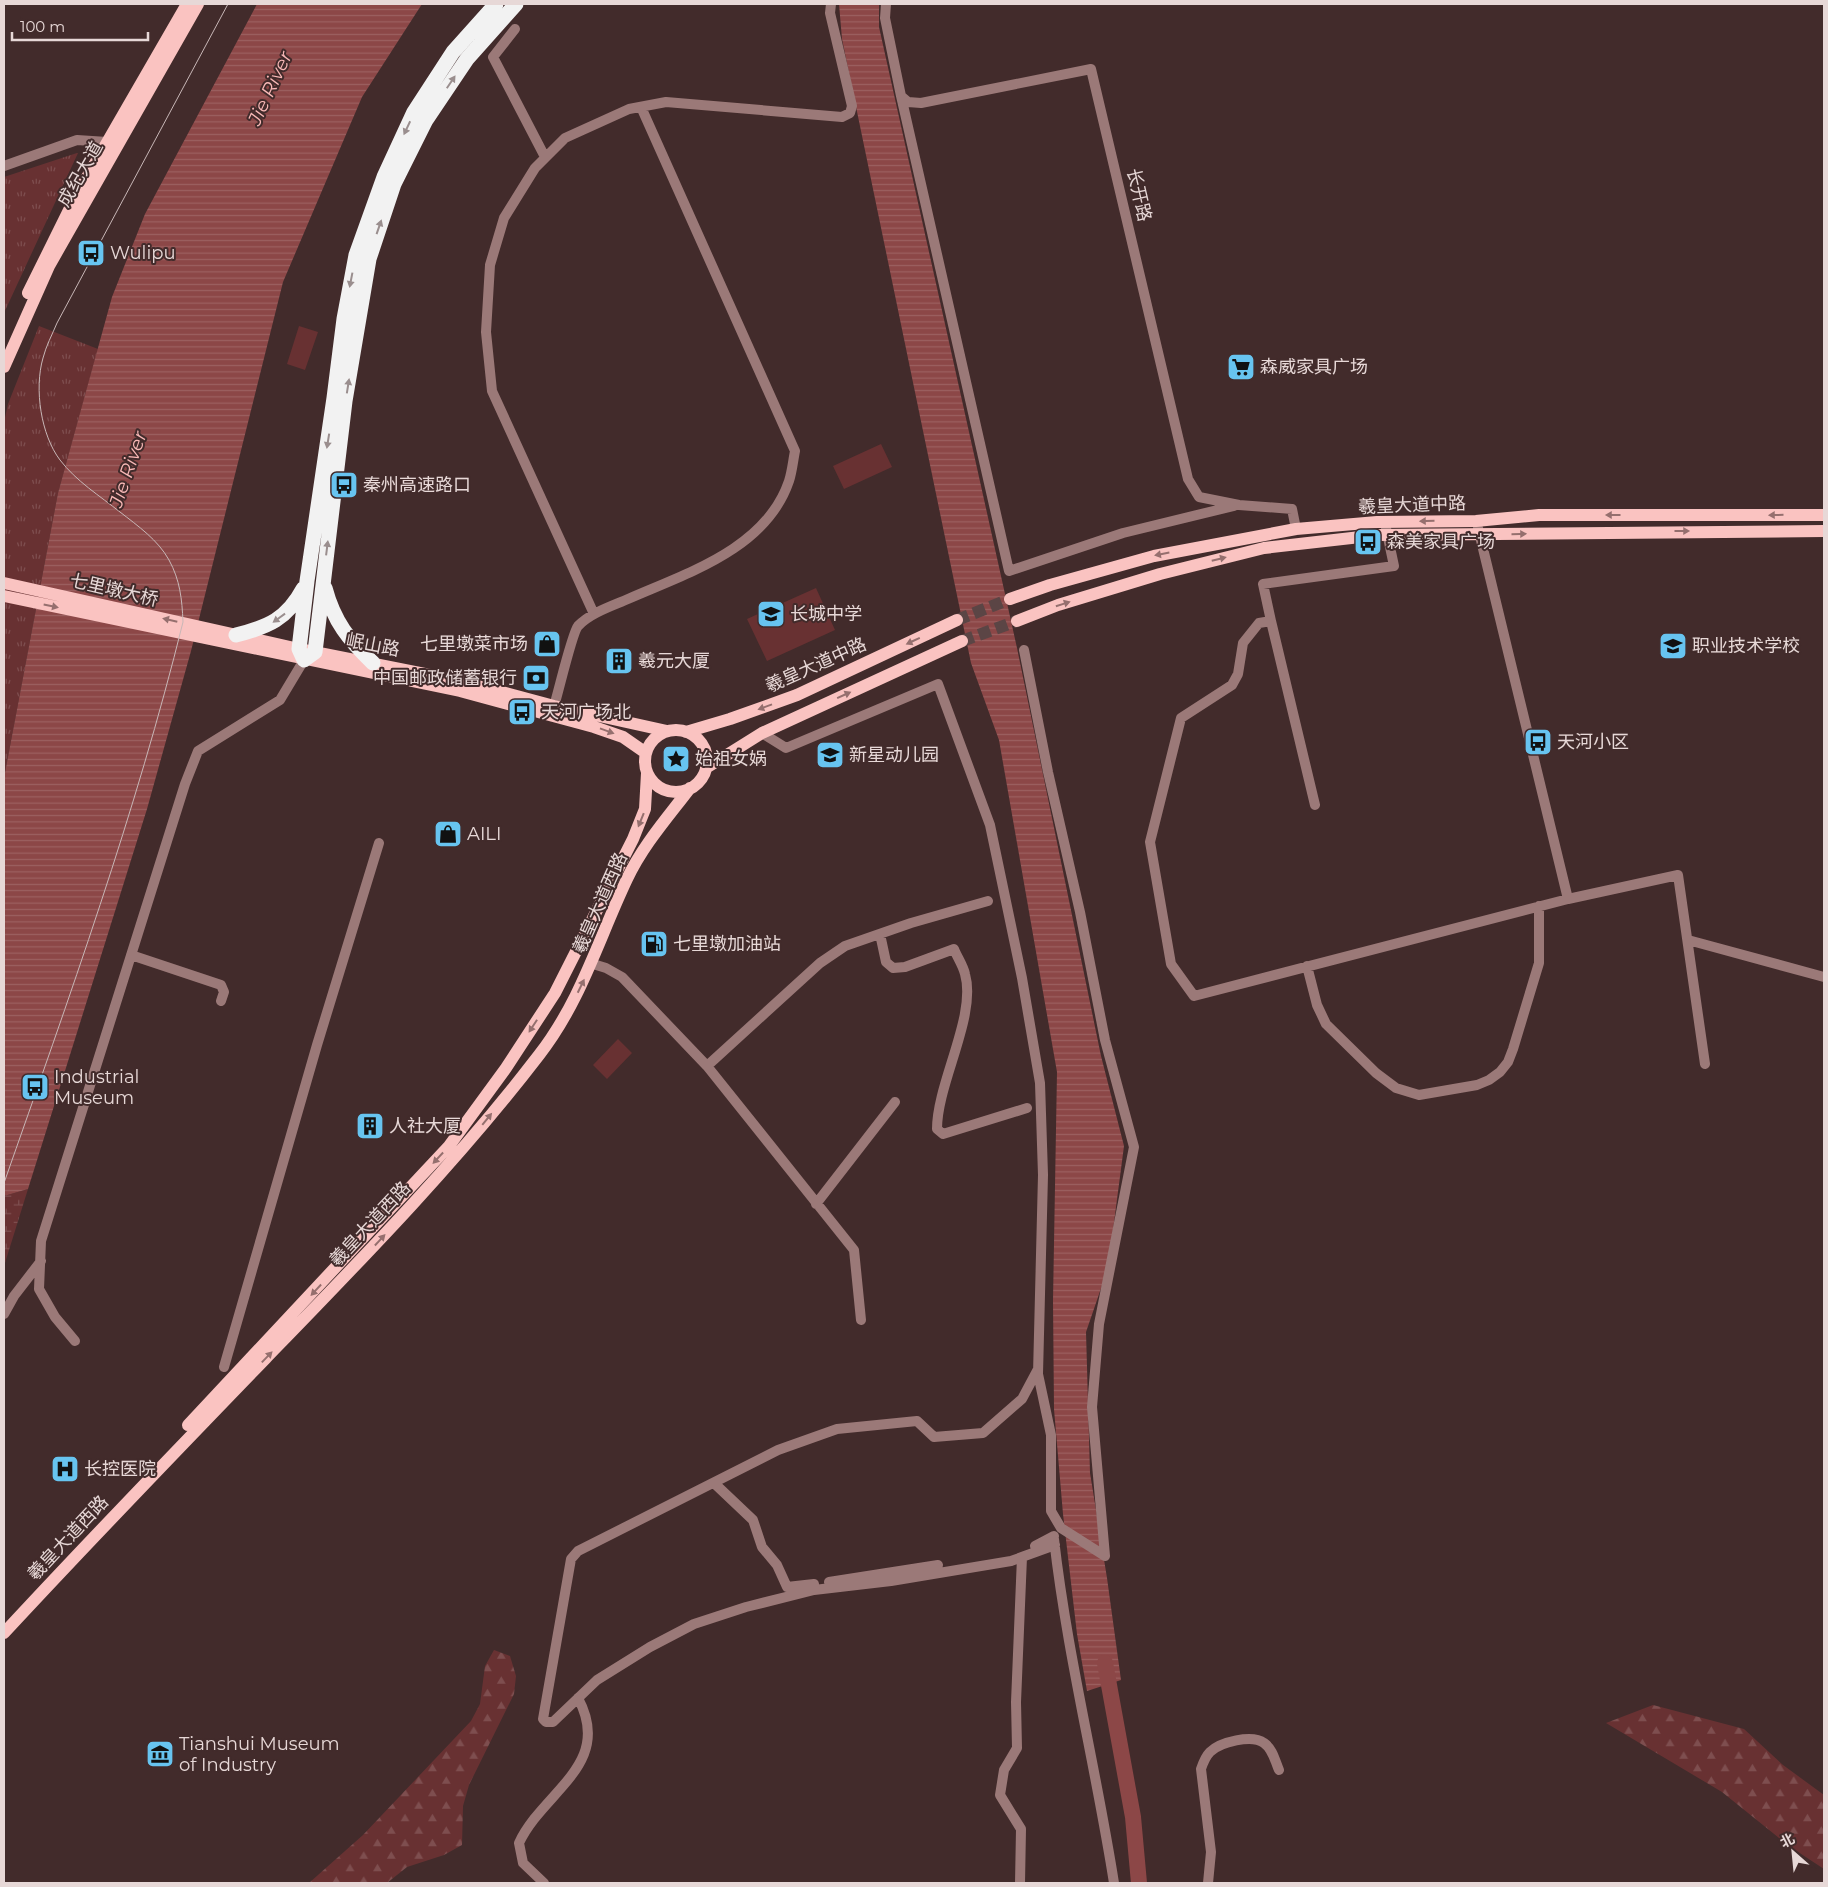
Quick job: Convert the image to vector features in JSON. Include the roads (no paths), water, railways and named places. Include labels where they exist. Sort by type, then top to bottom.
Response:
[{"type":"highway","points":[[306,654],[307,581],[344,319],[356,255],[384,177],[414,112],[453,52],[496,4]]},
{"type":"highway","points":[[306,654],[323,582],[346,401],[369,258],[394,184],[426,120],[467,59],[516,4]]},
{"type":"highway","points":[[236,635],[260,629],[280,619],[294,605],[307,581]]},
{"type":"highway","points":[[323,582],[329,605],[344,633],[373,663]]},
{"type":"main road","name":"成纪大道","points":[[4,347],[42,261],[107,142],[187,4]]},
{"type":"main road","name":"成纪大道","points":[[4,367],[50,266],[198,4]]},
{"type":"main road","name":"羲皇大道中路","points":[[1010,599],[1050,585],[1154,556],[1296,529],[1384,522],[1476,520],[1539,515],[1824,515]]},
{"type":"main road","name":"羲皇大道中路","points":[[1017,621],[1058,605],[1160,574],[1264,548],[1388,535],[1824,531]]},
{"type":"main road","name":"七里墩大桥","points":[[4,583],[217,636]]},
{"type":"main road","name":"七里墩大桥","points":[[4,596],[217,636]]},
{"type":"main road","name":"羲皇大道中路","points":[[686,732],[730,719],[797,695],[957,620]]},
{"type":"main road","name":"岷山路","points":[[217,636],[236,635],[460,691],[594,727],[623,737],[646,753]]},
{"type":"main road","name":"岷山路","points":[[217,636],[306,654],[373,663],[460,681],[554,706],[667,731]]},
{"type":"main road","points":[[706,768],[704,749],[697,739],[686,732],[667,731],[651,742],[646,753],[647,773],[654,783],[665,790],[678,792],[690,788],[700,780],[706,768],[762,733],[962,641]]},
{"type":"main road","name":"羲皇大道西路","points":[[4,1622],[449,1146],[506,1068],[555,993],[633,839],[645,808],[647,773]]},
{"type":"main road","name":"羲皇大道西路","points":[[4,1633],[109,1519],[372,1249],[457,1156],[540,1054],[569,1010],[593,964],[628,878],[643,850],[690,788]]},
{"type":"street","points":[[594,614],[492,391],[486,332],[490,265],[504,218],[535,168],[565,138],[629,109],[666,102],[842,117],[850,113],[852,106],[830,13],[831,4]]},
{"type":"street","points":[[886,4],[885,18],[901,96],[1009,571],[1123,533],[1239,505]]},
{"type":"street","points":[[515,29],[493,57],[545,158]]},
{"type":"street","name":"长开路","points":[[901,96],[908,102],[921,103],[1091,69],[1188,479],[1199,497],[1239,505],[1292,509],[1296,529]]},
{"type":"street","points":[[554,706],[577,627],[594,614],[703,566],[747,539],[764,523],[789,482],[795,451],[641,107]]},
{"type":"street","points":[[4,166],[77,140],[107,142]]},
{"type":"street","points":[[1476,520],[1568,899]]},
{"type":"street","points":[[1315,805],[1263,584],[1394,566],[1384,522]]},
{"type":"street","points":[[1271,621],[1259,623],[1243,643],[1238,674],[1232,685],[1181,718],[1150,842],[1171,964],[1194,996],[1539,906],[1678,875],[1705,1064]]},
{"type":"street","points":[[1024,650],[1105,1040],[1134,1147],[1099,1324],[1092,1407],[1105,1556],[1061,1528],[1051,1510]]},
{"type":"street","points":[[75,1340],[55,1317],[40,1289],[41,1240],[186,784],[198,751],[280,700],[306,654]]},
{"type":"street","points":[[762,733],[786,748],[938,684],[990,825],[1022,978],[1040,1083],[1043,1175],[1038,1369],[1051,1435],[1051,1510],[1054,1540],[1114,1883]]},
{"type":"street","points":[[224,1367],[317,1045],[379,842]]},
{"type":"street","points":[[707,1066],[820,963],[845,946],[988,901]]},
{"type":"street","points":[[1307,966],[1317,1004],[1326,1024],[1376,1073],[1396,1088],[1419,1095],[1476,1085],[1489,1080],[1500,1072],[1508,1062],[1513,1049],[1539,963],[1539,906]]},
{"type":"street","points":[[880,934],[886,962],[893,968],[905,967],[954,949],[965,974],[966,1004],[939,1110],[937,1129],[944,1134],[1027,1108]]},
{"type":"street","points":[[1688,940],[1824,977]]},
{"type":"street","points":[[131,955],[221,985],[224,992],[221,1001]]},
{"type":"street","points":[[593,964],[606,968],[622,977],[707,1066],[854,1250],[861,1320]]},
{"type":"street","points":[[816,1204],[895,1102]]},
{"type":"street","points":[[4,1314],[14,1296],[40,1261]]},
{"type":"street","points":[[1038,1369],[1022,1399],[983,1433],[934,1437],[917,1421],[837,1429],[778,1450],[578,1551],[571,1559],[542,1714],[544,1721],[554,1722],[597,1680],[650,1646],[694,1624],[746,1607],[814,1590],[891,1581],[1010,1561],[1022,1557],[1054,1540]]},
{"type":"street","points":[[714,1484],[753,1520],[762,1547],[777,1565],[787,1588],[1025,1552],[1054,1540]]},
{"type":"street","points":[[1020,1883],[1021,1829],[1000,1795],[1004,1770],[1017,1748],[1016,1702],[1022,1557]]},
{"type":"street","points":[[544,1883],[523,1863],[519,1843],[544,1808],[567,1782],[584,1756],[589,1724],[587,1715],[578,1698]]},
{"type":"street","points":[[1208,1883],[1211,1852],[1201,1769],[1209,1753],[1224,1744],[1252,1739],[1259,1740],[1269,1747],[1279,1770]]},
{"type":"water","name":"Jie River","points":[[257,4],[422,4],[362,97],[283,282],[191,651],[147,809],[28,1189],[4,1196],[4,778],[58,493],[112,297],[145,214]]},
{"type":"water","points":[[839,4],[879,4],[879,27],[1017,648],[1101,1056],[1124,1146],[1108,1268],[1086,1332],[1090,1473],[1121,1680],[1087,1691],[1077,1634],[1063,1514],[1054,1409],[1053,1301],[1057,1072],[999,740],[971,663],[842,39]]},
{"type":"waterway","points":[[1105,1663],[1133,1817],[1139,1883]]},
{"type":"tunnel","points":[[957,620],[1010,599]]},
{"type":"tunnel","points":[[962,641],[1017,621]]},
{"type":"tram line","points":[[4,1183],[77,974],[123,834],[183,622],[178,582],[173,567],[164,553],[141,528],[73,475],[53,450],[41,411],[39,397],[40,370],[46,349],[57,323],[228,4]]},
{"type":"place","name":"Wulipu","points":[[91,253]]},
{"type":"place","name":"森威家具广场","points":[[1241,367]]},
{"type":"place","name":"秦州高速路口","points":[[344,485]]},
{"type":"place","name":"森美家具广场","points":[[1368,542]]},
{"type":"place","name":"长城中学","points":[[771,614]]},
{"type":"place","name":"七里墩菜市场","points":[[547,644]]},
{"type":"place","name":"职业技术学校","points":[[1673,646]]},
{"type":"place","name":"羲元大厦","points":[[619,661]]},
{"type":"place","name":"中国邮政储蓄银行","points":[[536,678]]},
{"type":"place","name":"天河广场北","points":[[522,712]]},
{"type":"place","name":"天河小区","points":[[1538,742]]},
{"type":"place","name":"新星动儿园","points":[[830,755]]},
{"type":"place","name":"始祖女娲","points":[[676,759]]},
{"type":"place","name":"AILI","points":[[448,834]]},
{"type":"place","name":"七里墩加油站","points":[[654,944]]},
{"type":"place","name":"Industrial Museum","points":[[35,1087]]},
{"type":"place","name":"人社大厦","points":[[370,1126]]},
{"type":"place","name":"长控医院","points":[[65,1469]]},
{"type":"place","name":"Tianshui Museum of Industry","points":[[160,1754]]}]
